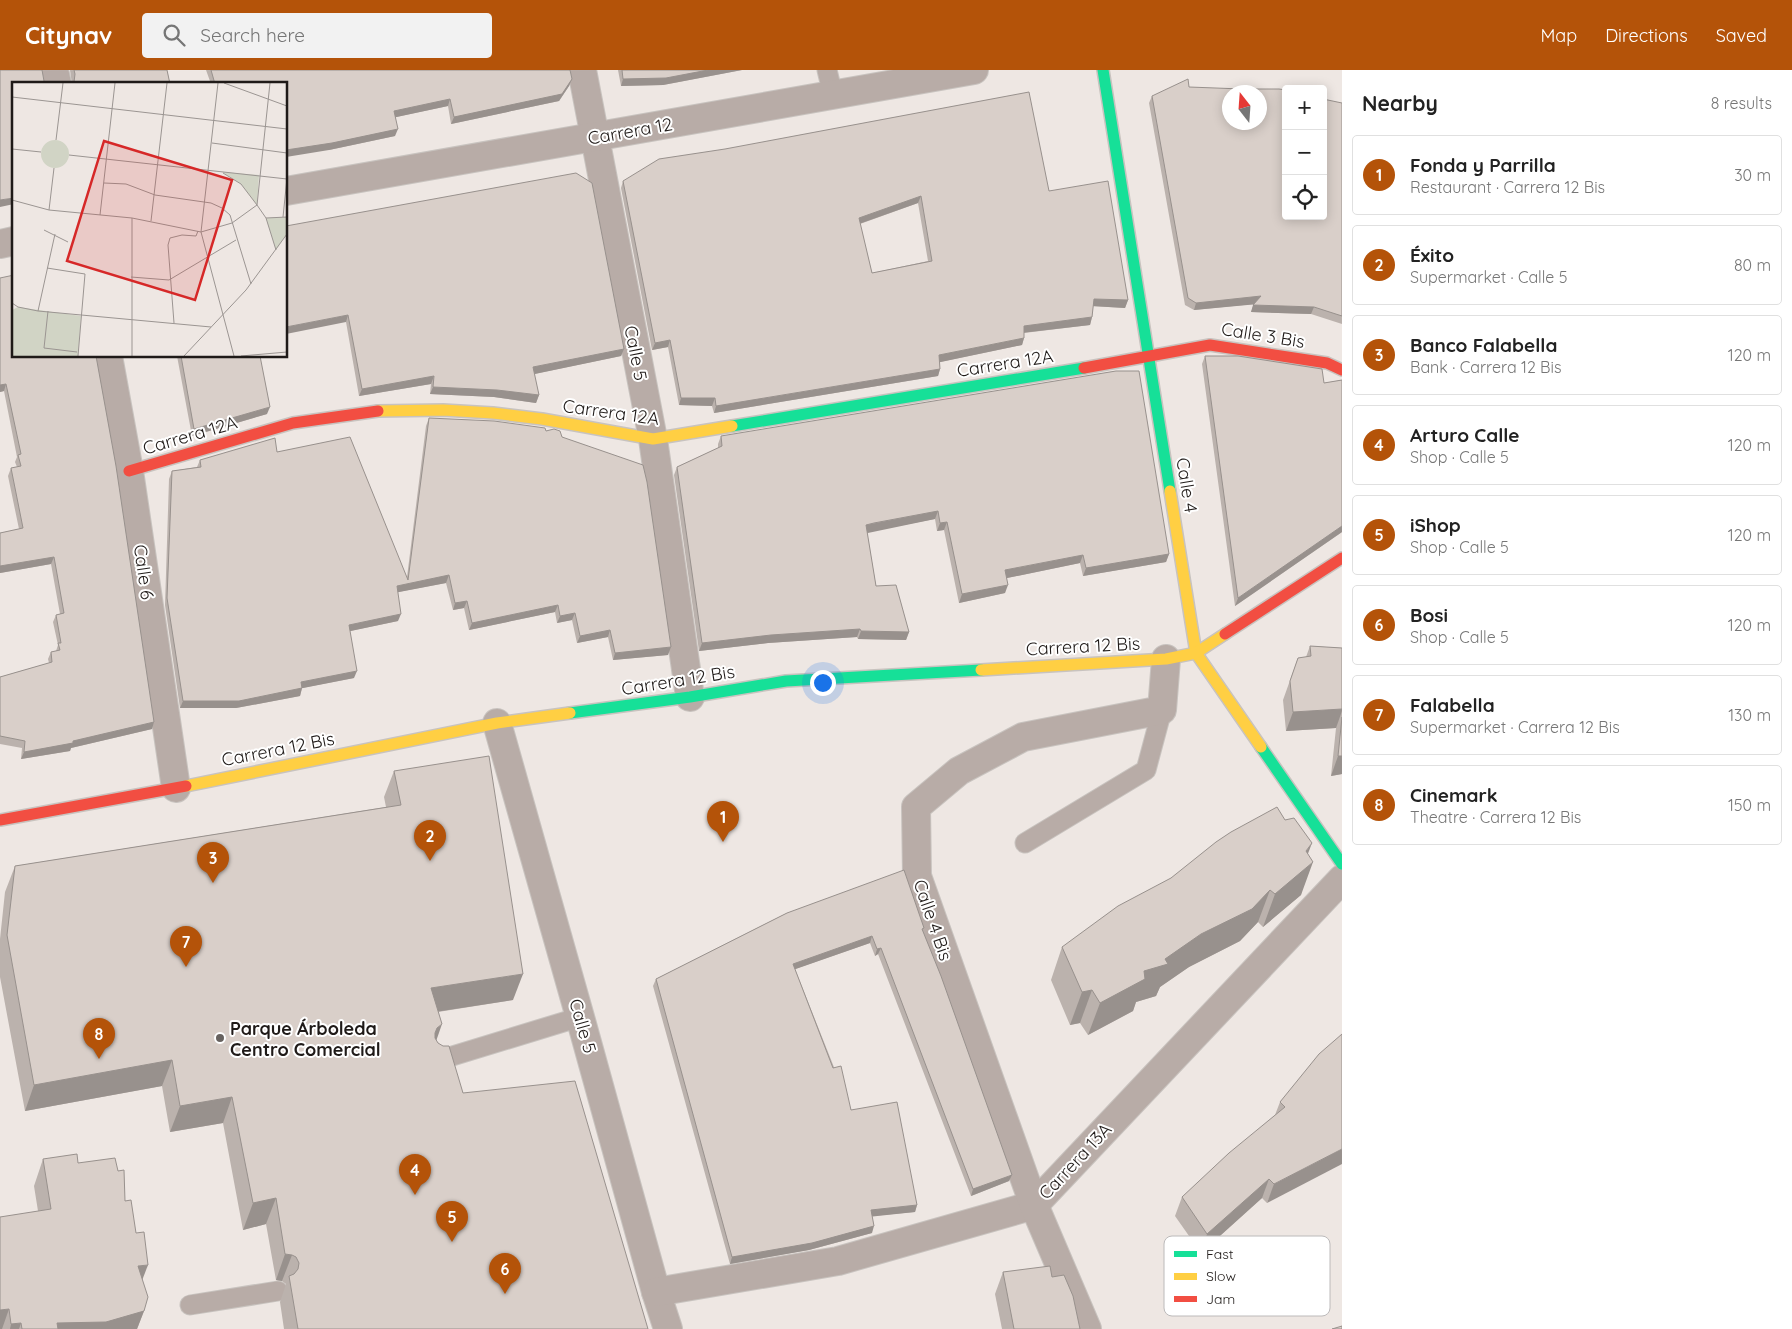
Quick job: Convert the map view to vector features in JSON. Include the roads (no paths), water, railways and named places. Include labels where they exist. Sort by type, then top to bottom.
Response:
[{"type":"street","name":"Calle 5","points":[[582,70],[653,439],[690,697]]},
{"type":"street","name":"Carrera 12","points":[[288,191],[594,138],[830,83],[974,70]]},
{"type":"street","name":"Calle 4","points":[[1103,70],[1196,653],[1342,864]]},
{"type":"street","name":"Calle 3 Bis","points":[[1149,357],[1210,345],[1327,362],[1342,370]]},
{"type":"street","name":"Carrera 12A","points":[[129,471],[293,423],[342,415],[392,410],[443,410],[493,413],[542,419],[653,439],[1149,357]]},
{"type":"street","name":"Calle 6","points":[[108,358],[129,471],[176,788]]},
{"type":"street","name":"Carrera 12 Bis","points":[[0,820],[176,788],[497,723],[690,697],[786,681],[1166,658],[1196,653],[1342,558]]},
{"type":"street","points":[[1162,710],[1166,658]]},
{"type":"street","name":"Calle 4 Bis","points":[[1087,1329],[1034,1205],[917,876],[916,807],[959,771],[1023,738],[1162,710]]},
{"type":"street","name":"Calle 5","points":[[497,723],[656,1292],[668,1329]]},
{"type":"street","name":"Carrera 13A","points":[[656,1292],[838,1261],[1034,1205],[1342,879]]},
{"type":"lane","points":[[1025,843],[1146,770],[1162,710]]},
{"type":"lane","points":[[436,1061],[580,1017]]},
{"type":"lane","points":[[190,1305],[278,1291]]},
{"type":"place","name":"Fonda y Parrilla","points":[[723,842]]},
{"type":"place","name":"Éxito","points":[[430,861]]},
{"type":"place","name":"Banco Falabella","points":[[213,883]]},
{"type":"place","name":"Falabella","points":[[186,967]]},
{"type":"place","name":"Parque Árboleda Centro Comercial","points":[[220,1038]]},
{"type":"place","name":"Cinemark","points":[[99,1059]]},
{"type":"place","name":"Arturo Calle","points":[[415,1195]]},
{"type":"place","name":"iShop","points":[[452,1242]]},
{"type":"place","name":"Bosi","points":[[505,1294]]}]
